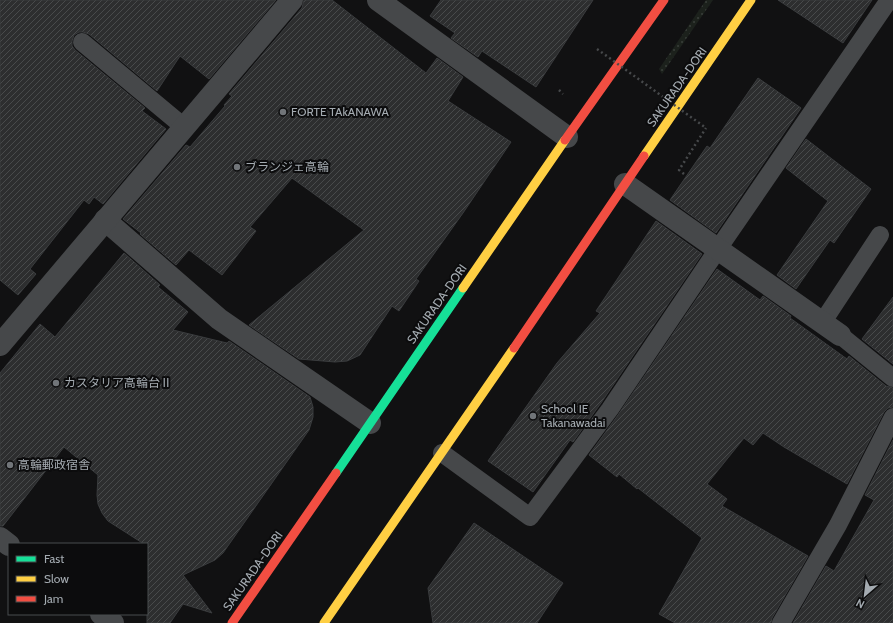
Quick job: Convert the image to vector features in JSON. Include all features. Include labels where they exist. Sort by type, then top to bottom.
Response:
[{"type":"highway","name":"SAKURADA-DORI","points":[[232,623],[567,137],[664,0]]},
{"type":"highway","name":"SAKURADA-DORI","points":[[324,623],[442,453],[751,0]]},
{"type":"street","points":[[0,345],[292,0]]},
{"type":"street","points":[[378,0],[567,137]]},
{"type":"street","points":[[625,184],[831,329]]},
{"type":"street","points":[[105,220],[219,319],[370,423]]},
{"type":"street","points":[[102,615],[113,623]]},
{"type":"lane","points":[[442,453],[530,517],[610,409],[718,248],[889,0]]},
{"type":"lane","points":[[82,42],[184,127]]},
{"type":"lane","points":[[880,235],[831,329],[893,378]]},
{"type":"lane","points":[[782,623],[838,525],[893,417]]},
{"type":"path","points":[[597,49],[706,128],[679,170],[684,174]]},
{"type":"shaded area","points":[[706,0],[713,0],[662,74],[659,69]]},
{"type":"building","points":[[0,0],[276,0],[209,79],[180,56],[157,91],[89,34],[79,32],[74,35],[72,46],[75,50],[145,108],[142,111],[166,129],[103,204],[94,197],[89,204],[84,200],[30,269],[36,274],[18,295],[0,280]]},
{"type":"building","points":[[304,0],[332,0],[426,73],[437,58],[463,77],[448,101],[511,142],[416,279],[419,281],[399,311],[392,306],[360,355],[347,361],[335,362],[299,359],[249,325],[364,230],[292,178],[250,227],[256,231],[222,275],[189,250],[176,265],[140,234],[141,233],[123,219],[186,145],[190,147],[225,106],[224,105],[232,96],[229,94],[302,8]]},
{"type":"building","points":[[441,0],[593,0],[536,87],[482,51],[478,57],[451,38],[455,33],[430,16]]},
{"type":"building","points":[[778,0],[872,0],[843,43]]},
{"type":"building","points":[[758,78],[801,108],[716,233],[670,200],[707,146],[710,148]]},
{"type":"building","points":[[806,139],[871,189],[834,243],[830,240],[796,289],[777,275],[828,201],[786,168]]},
{"type":"building","points":[[656,221],[702,254],[601,403],[573,442],[570,440],[533,492],[488,461],[557,363],[600,313],[596,311]]},
{"type":"building","points":[[124,253],[160,285],[158,287],[188,312],[173,330],[227,343],[229,341],[310,397],[313,407],[313,417],[309,430],[223,553],[215,560],[183,575],[212,613],[183,604],[170,623],[147,623],[148,543],[142,543],[108,521],[98,504],[98,475],[64,447],[3,526],[0,526],[0,373],[40,324],[55,337]]},
{"type":"building","points":[[717,269],[760,300],[763,296],[791,316],[790,318],[847,359],[849,356],[886,386],[893,388],[893,407],[888,408],[884,412],[847,484],[763,433],[753,445],[744,438],[707,484],[727,499],[722,506],[808,556],[772,618],[771,623],[675,623],[659,614],[702,538],[619,474],[617,477],[589,455],[618,415]]},
{"type":"building","points":[[893,297],[893,364],[862,339]]},
{"type":"building","points":[[893,440],[893,623],[793,623],[826,566],[834,571],[874,500],[865,495]]},
{"type":"building","points":[[474,523],[563,583],[537,623],[433,623],[428,588]]},
{"type":"traffic: fast","points":[[336,473],[463,288]]},
{"type":"traffic: slow","points":[[644,156],[751,0]]},
{"type":"traffic: slow","points":[[463,288],[565,140]]},
{"type":"traffic: slow","points":[[324,623],[514,348]]},
{"type":"traffic: jam","points":[[565,140],[664,0]]},
{"type":"traffic: jam","points":[[514,348],[644,156]]},
{"type":"traffic: jam","points":[[232,623],[336,473]]},
{"type":"place","name":"FORTE TAkANAWA","points":[[283,112]]},
{"type":"place","name":"ブランジェ高輪","points":[[237,167]]},
{"type":"place","name":"カスタリア高輪台Ⅱ","points":[[56,383]]},
{"type":"place","name":"School IE Takanawadai","points":[[533,416]]},
{"type":"place","name":"高輪郵政宿舎","points":[[10,465]]}]
